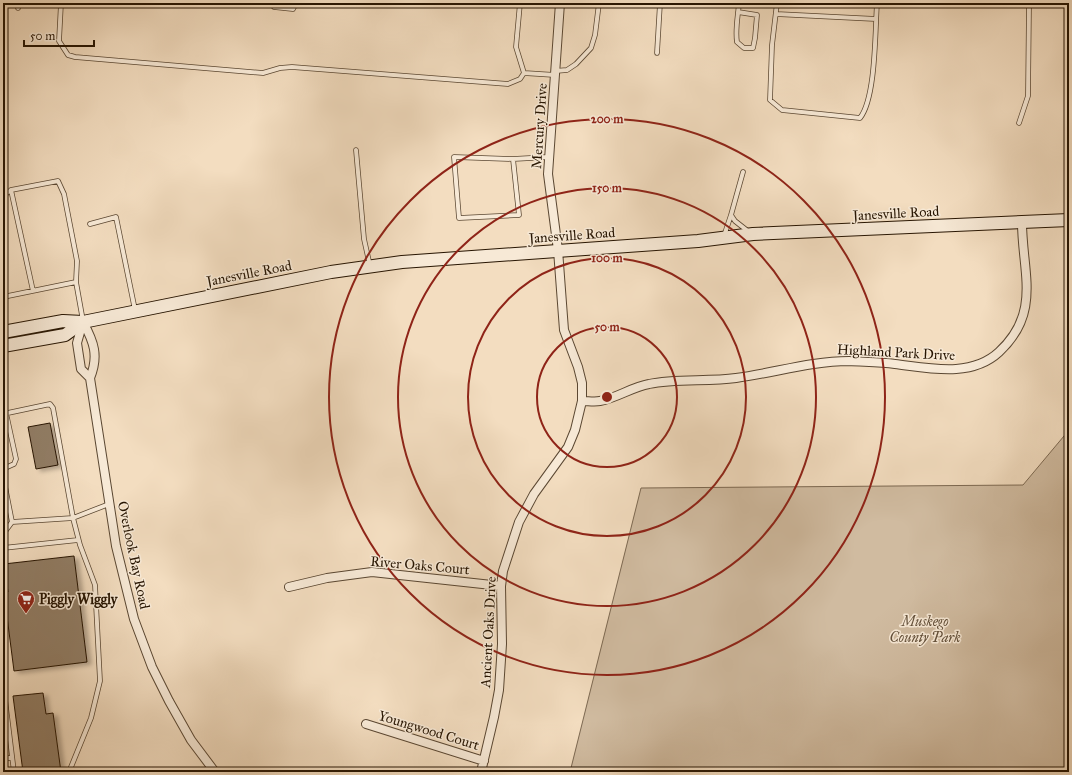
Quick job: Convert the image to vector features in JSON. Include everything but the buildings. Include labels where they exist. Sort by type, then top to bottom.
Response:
[{"type":"main road","name":"Janesville Road","points":[[3,332],[63,321],[83,322],[331,272],[435,259],[723,239],[753,234],[1069,220]]},
{"type":"main road","name":"Janesville Road","points":[[3,346],[65,335],[83,322]]},
{"type":"street","name":"Mercury Drive","points":[[558,250],[548,174],[560,3]]},
{"type":"street","name":"Highland Park Drive","points":[[582,401],[599,401],[649,384],[736,378],[830,362],[885,363],[952,369],[970,367],[983,363],[998,353],[1010,341],[1019,328],[1024,314],[1027,296],[1022,222]]},
{"type":"street","name":"Ancient Oaks Drive","points":[[481,772],[499,690],[502,644],[501,586],[503,571],[518,522],[534,494],[568,447],[575,430],[582,401],[582,382],[564,330],[558,250]]},
{"type":"street","name":"Overlook Bay Road","points":[[83,322],[77,343],[81,369],[90,378]]},
{"type":"street","name":"Overlook Bay Road","points":[[83,322],[92,340],[96,365],[90,378],[124,583],[134,619],[146,652],[180,722],[211,771]]},
{"type":"street","name":"River Oaks Court","points":[[289,587],[346,574],[372,572],[501,586]]},
{"type":"street","name":"Youngwood Court","points":[[366,724],[484,761]]},
{"type":"lane","points":[[61,3],[59,41],[68,55],[75,57],[263,73],[280,68],[292,67],[508,84],[520,79],[524,73]]},
{"type":"lane","points":[[270,3],[274,7],[293,9],[296,3]]},
{"type":"lane","points":[[520,3],[516,47],[517,57],[524,73]]},
{"type":"lane","points":[[524,73],[555,73],[567,70],[576,64],[591,48],[595,35],[598,3]]},
{"type":"lane","points":[[657,53],[660,3]]},
{"type":"lane","points":[[738,12],[757,15],[753,48],[744,48],[737,42],[738,12],[739,3]]},
{"type":"lane","points":[[777,3],[770,100],[782,110],[860,118],[865,112],[870,94],[877,3]]},
{"type":"lane","points":[[1019,123],[1028,96],[1029,3]]},
{"type":"lane","points":[[776,14],[876,19]]},
{"type":"lane","points":[[356,150],[364,239],[370,266]]},
{"type":"lane","points":[[513,159],[519,215],[459,218],[454,157],[513,159],[549,157]]},
{"type":"lane","points":[[723,239],[743,172]]},
{"type":"lane","points":[[3,196],[11,190],[58,181],[64,194],[78,261],[76,282],[83,322]]},
{"type":"lane","points":[[11,190],[33,291]]},
{"type":"lane","points":[[731,215],[735,221],[753,234]]},
{"type":"lane","points":[[90,224],[116,217],[136,312]]},
{"type":"lane","points":[[3,297],[76,282]]},
{"type":"lane","points":[[3,469],[14,464],[16,460],[5,413],[50,404],[53,408],[78,540],[95,585],[100,681],[91,718],[69,772]]},
{"type":"lane","points":[[3,476],[12,522],[3,534]]},
{"type":"lane","points":[[12,522],[73,518],[110,504]]},
{"type":"lane","points":[[3,507],[9,506]]},
{"type":"lane","points":[[3,548],[78,540]]},
{"type":"lane","points":[[3,683],[14,772]]},
{"type":"lane","points":[[3,758],[12,758]]},
{"type":"green space","name":"Muskego County Park","points":[[1069,430],[1069,772],[570,772],[641,488],[1023,485]]},
{"type":"place","name":"Piggly Wiggly","points":[[26,614]]}]
